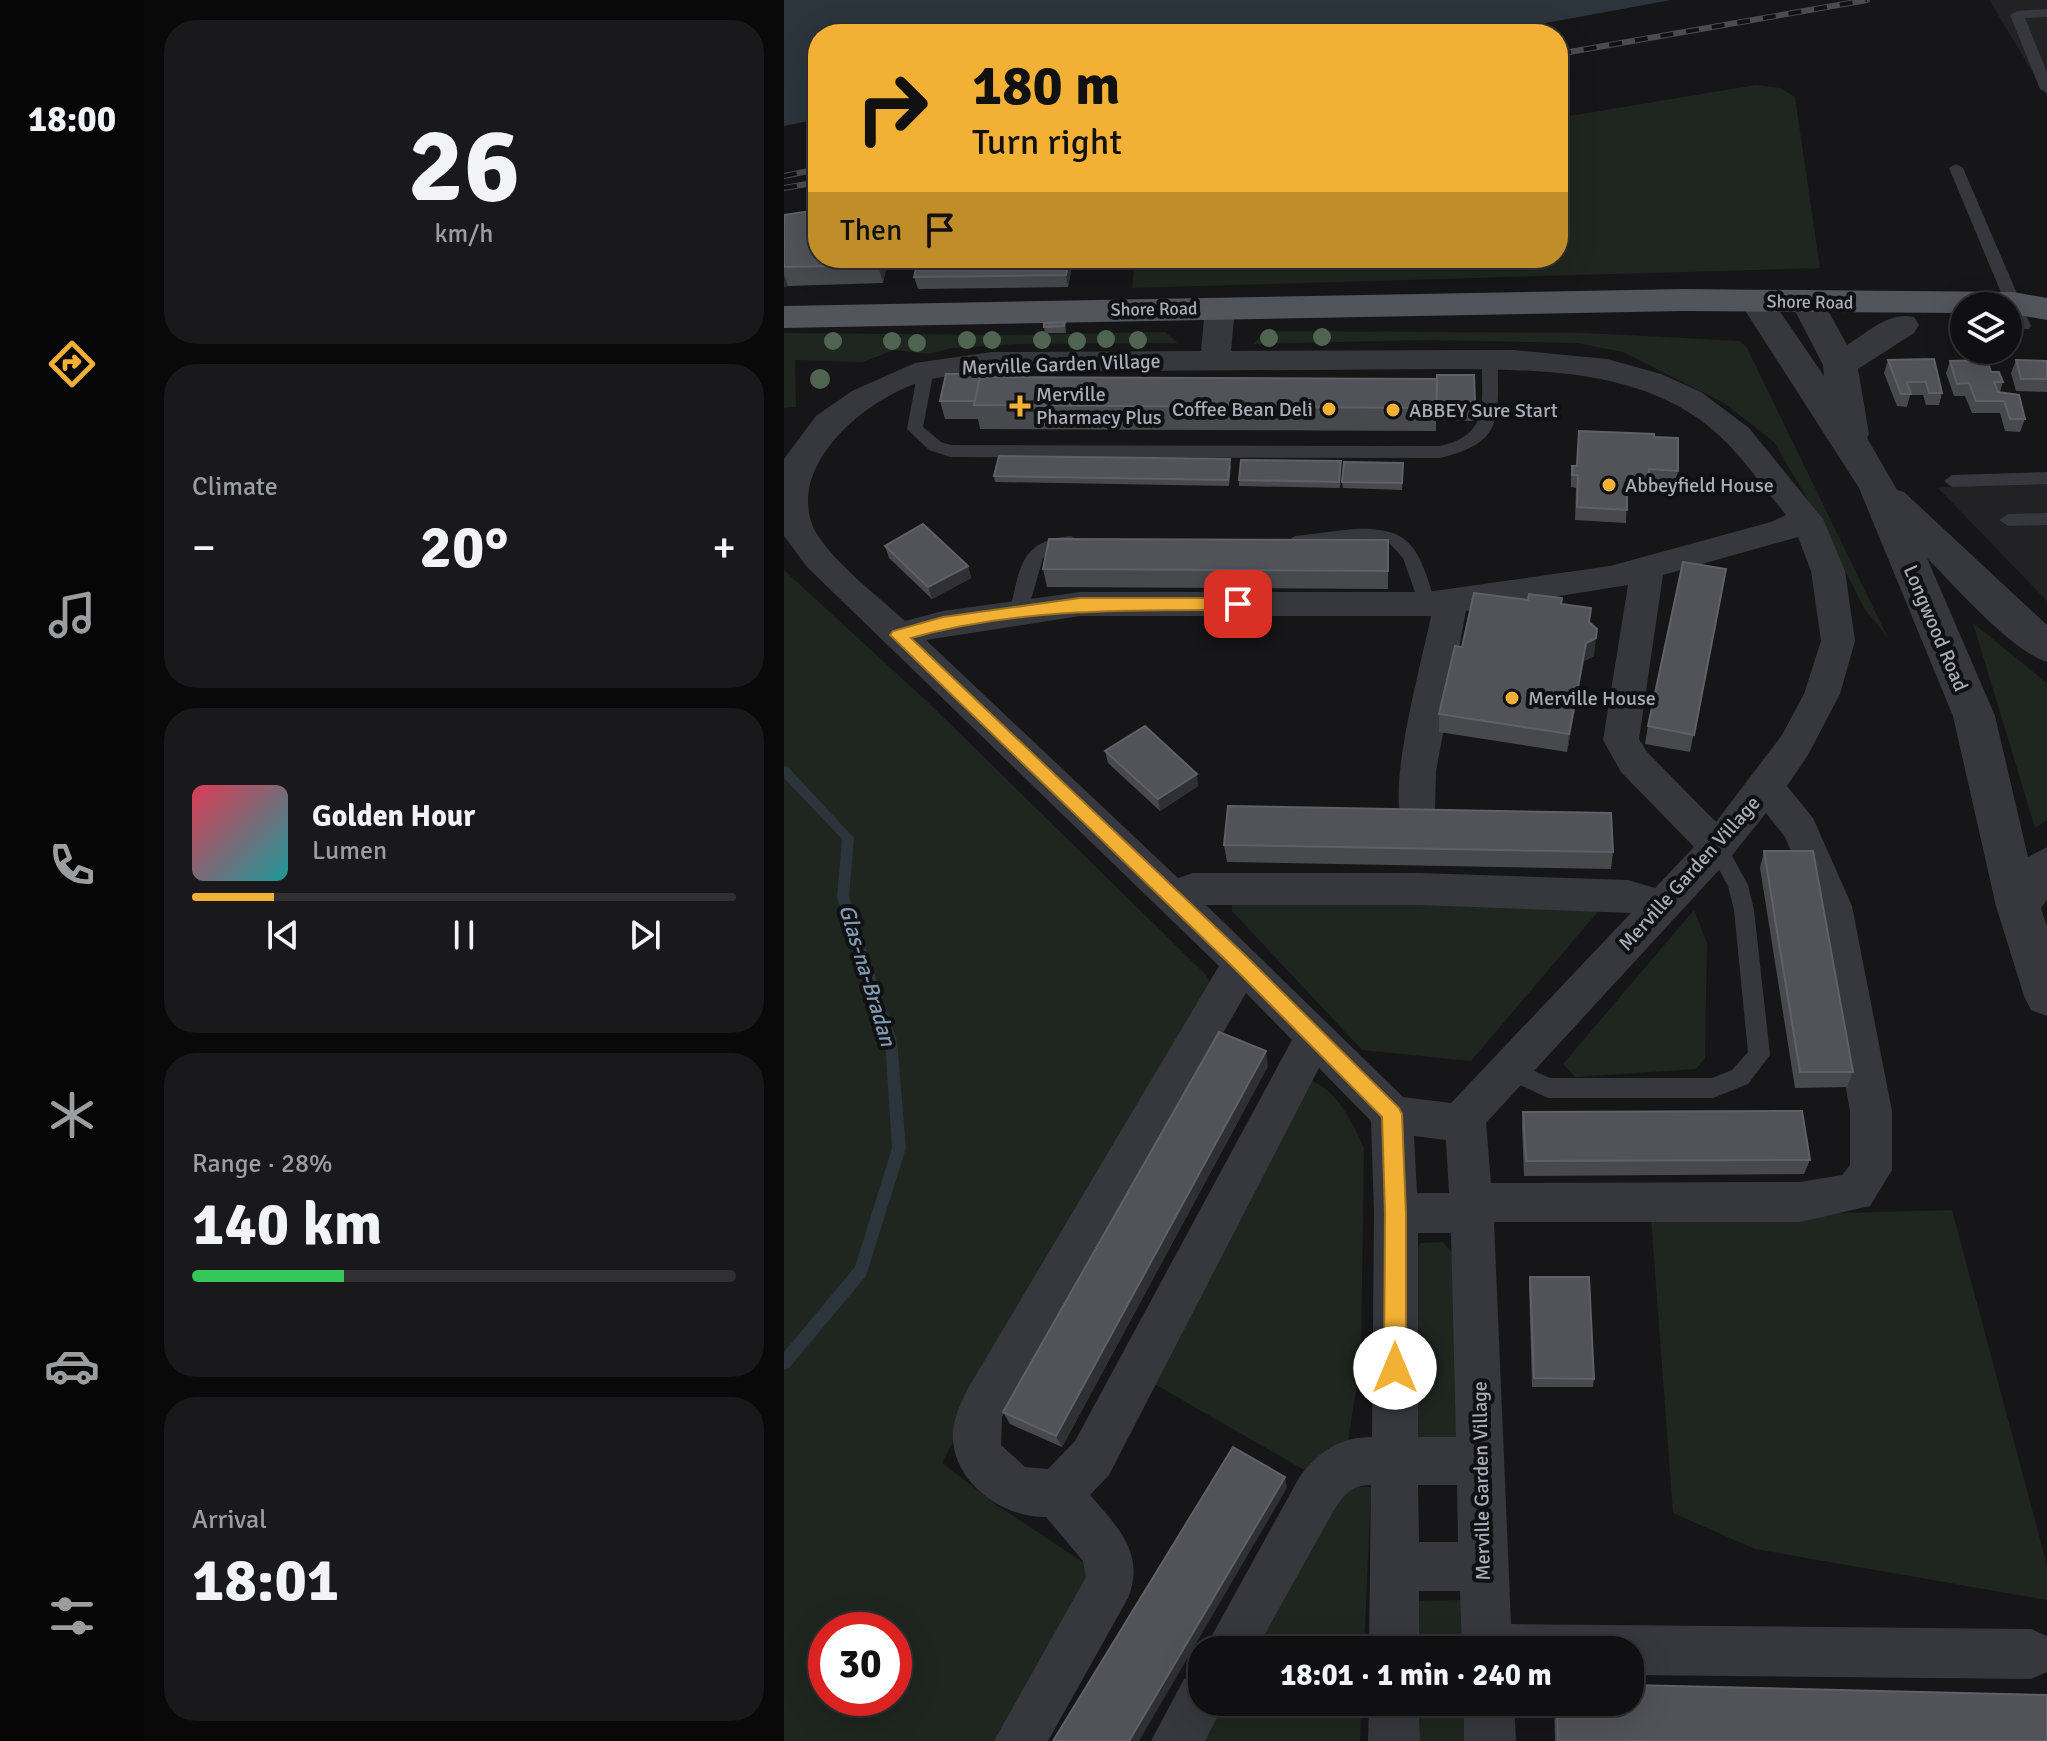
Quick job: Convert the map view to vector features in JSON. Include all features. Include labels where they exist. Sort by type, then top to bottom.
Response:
[{"type":"main road","name":"Shore Road","points":[[784,317],[1524,305],[1590,318],[1764,312],[2028,317]]},
{"type":"main road","name":"Shore Road","points":[[1814,314],[1902,325],[1950,325]]},
{"type":"street","points":[[1215,360],[1220,308]]},
{"type":"street","points":[[1764,312],[1878,488]]},
{"type":"street","points":[[1814,314],[1840,365],[1852,444]]},
{"type":"street","points":[[1840,365],[1902,325]]},
{"type":"street","name":"Merville Garden Village","points":[[1392,1114],[1242,963],[819,559],[798,532],[788,501],[800,458],[827,423],[863,398],[926,370],[992,362],[1490,360],[1607,369],[1650,381],[1690,399],[1738,435],[1807,519],[1828,571],[1838,641],[1822,694],[1795,745],[1766,787],[1717,847],[1465,1117],[1472,1203],[1486,1636]]},
{"type":"street","name":"Longwood Road","points":[[1878,488],[1999,606],[2047,647]]},
{"type":"street","name":"Longwood Road","points":[[1878,488],[1974,716],[2018,906],[2047,996]]},
{"type":"street","points":[[899,635],[943,623],[1019,610],[1080,604],[1439,602],[1610,578],[1782,531],[1807,519]]},
{"type":"street","points":[[1647,568],[1621,740],[1634,762],[1717,847]]},
{"type":"street","points":[[1414,811],[1439,602]]},
{"type":"street","points":[[1396,1213],[1450,1213],[1472,1203],[1800,1202],[1855,1192],[1871,1170],[1871,1111],[1833,906],[1800,829],[1766,787]]},
{"type":"street","points":[[2018,906],[2047,865]]},
{"type":"street","points":[[1171,897],[1193,889],[1419,889],[1628,896],[1661,906]]},
{"type":"street","points":[[1242,963],[983,1406],[975,1425],[979,1451],[991,1469],[1024,1494],[1056,1492],[1092,1458],[1315,1035]]},
{"type":"street","points":[[1394,1636],[1396,1213],[1392,1114],[1451,1122],[1465,1117]]},
{"type":"street","points":[[1237,1636],[1317,1493],[1333,1472],[1355,1461],[1480,1461]]},
{"type":"street","points":[[1020,1741],[1111,1581],[1106,1550],[1056,1492]]},
{"type":"street","points":[[1395,1567],[1482,1566]]},
{"type":"street","points":[[1644,1650],[2031,1654]]},
{"type":"street","points":[[1177,1741],[1191,1716]]},
{"type":"street","points":[[1394,1716],[1394,1741]]},
{"type":"street","points":[[1489,1716],[1490,1741]]},
{"type":"lane","points":[[2047,13],[2017,15],[2047,89]]},
{"type":"lane","points":[[1956,168],[1999,264],[2028,317]]},
{"type":"lane","points":[[926,370],[915,429],[935,446],[950,451],[1440,452],[1463,449],[1478,440],[1486,430],[1490,360]]},
{"type":"lane","points":[[1952,481],[2047,478]]},
{"type":"lane","points":[[2008,520],[2047,519]]},
{"type":"lane","points":[[1276,544],[1370,534],[1391,535],[1406,547],[1439,602]]},
{"type":"lane","points":[[1019,610],[1034,554],[1042,546],[1054,542],[1084,542]]},
{"type":"lane","points":[[1509,1069],[1548,1088],[1713,1088],[1740,1077],[1759,1055],[1744,910],[1738,885],[1717,847]]},
{"type":"shaded area","points":[[784,0],[1671,0],[1540,24],[808,24],[808,121],[784,126]]},
{"type":"shaded area","points":[[1989,0],[2047,0],[2047,96]]},
{"type":"shaded area","points":[[1756,85],[1781,88],[1795,97],[1820,268],[1132,288],[1134,268],[1568,268],[1568,116]]},
{"type":"shaded area","points":[[1266,331],[1587,333],[1740,341],[1747,348],[1888,638],[1864,608],[1820,521],[1774,442],[1724,403],[1623,352],[1576,343],[1430,340],[1253,344]]},
{"type":"shaded area","points":[[1165,332],[1178,343],[1018,344],[951,348],[929,354],[894,350],[863,362],[795,360],[796,407],[784,408],[784,333],[1010,335]]},
{"type":"shaded area","points":[[2047,475],[2047,601],[1938,488]]},
{"type":"shaded area","points":[[784,570],[934,708],[1207,976],[1211,987],[999,1355],[942,1463],[994,1503],[1111,1581],[1023,1741],[784,1741]]},
{"type":"shaded area","points":[[1973,623],[2047,683],[2047,820],[2035,828]]},
{"type":"shaded area","points":[[1232,898],[1607,901],[1471,1061],[1362,1050],[1232,911]]},
{"type":"shaded area","points":[[1694,910],[1707,943],[1705,1058],[1696,1069],[1575,1077],[1563,1064]]},
{"type":"shaded area","points":[[1309,1080],[1319,1084],[1335,1098],[1364,1148],[1361,1357],[1346,1454],[1313,1475],[1137,1374]]},
{"type":"shaded area","points":[[1952,1210],[2047,1565],[2047,1600],[1755,1549],[1673,1513],[1651,1218]]},
{"type":"shaded area","points":[[1443,1242],[1455,1256],[1459,1444],[1413,1445],[1413,1255],[1421,1243]]},
{"type":"shaded area","points":[[1340,1487],[1371,1487],[1365,1636],[1256,1636]]},
{"type":"shaded area","points":[[1463,1600],[1464,1636],[1419,1636],[1418,1601]]},
{"type":"shaded area","points":[[1211,1716],[1361,1716],[1360,1741],[1198,1741]]},
{"type":"shaded area","points":[[1420,1716],[1466,1716],[1467,1741],[1420,1741]]},
{"type":"building","points":[[808,211],[808,266],[784,267],[784,215]]},
{"type":"building","points":[[916,268],[1067,268],[1066,275],[914,277]]},
{"type":"building","points":[[1065,322],[1064,326],[1044,327],[1044,323]]},
{"type":"building","points":[[1934,359],[1942,393],[1929,393],[1926,382],[1907,382],[1911,394],[1901,394],[1888,360]]},
{"type":"building","points":[[2022,360],[2047,361],[2047,379],[2021,379],[2017,364],[2022,364]]},
{"type":"building","points":[[1951,364],[1988,364],[1991,372],[1999,372],[2003,382],[1994,382],[1998,392],[2019,395],[2025,419],[2010,419],[2004,401],[1976,401],[1969,383],[1957,384]]},
{"type":"building","points":[[946,374],[984,374],[980,377],[975,401],[940,401]]},
{"type":"building","points":[[1437,375],[1474,375],[1475,402],[1437,402]]},
{"type":"building","points":[[980,377],[1437,379],[1436,408],[974,405]]},
{"type":"building","name":"Abbeyfield House","points":[[1579,431],[1678,438],[1678,471],[1649,469],[1649,479],[1627,478],[1627,510],[1577,507],[1578,475],[1572,475],[1572,466],[1577,466]]},
{"type":"building","points":[[999,456],[1230,459],[1228,480],[994,476]]},
{"type":"building","points":[[1241,460],[1341,461],[1339,482],[1239,480]]},
{"type":"building","points":[[1344,462],[1403,463],[1402,483],[1342,482]]},
{"type":"building","points":[[923,524],[968,566],[928,587],[885,546]]},
{"type":"building","points":[[1049,539],[1388,540],[1388,571],[1043,569]]},
{"type":"building","points":[[1683,562],[1726,569],[1694,735],[1648,726]]},
{"type":"building","name":"Merville House","points":[[1474,593],[1528,600],[1529,594],[1562,598],[1561,604],[1591,608],[1589,622],[1597,629],[1596,638],[1586,643],[1569,734],[1439,714],[1455,646],[1462,647]]},
{"type":"building","points":[[1145,726],[1197,774],[1158,799],[1105,751]]},
{"type":"building","points":[[1228,806],[1611,813],[1613,852],[1224,845]]},
{"type":"building","points":[[1764,851],[1813,851],[1853,1072],[1800,1072]]},
{"type":"building","points":[[1219,1032],[1266,1051],[1056,1436],[1003,1412]]},
{"type":"building","points":[[1802,1111],[1810,1160],[1526,1161],[1523,1112]]},
{"type":"building","points":[[1530,1277],[1589,1277],[1594,1379],[1534,1378]]},
{"type":"building","points":[[1233,1447],[1285,1477],[1191,1636],[1188,1636],[1188,1641],[1129,1741],[1053,1741]]},
{"type":"building","points":[[1644,1685],[2047,1695],[2047,1741],[1558,1741],[1557,1716],[1644,1716]]},
{"type":"waterway","name":"Glas-na-Bradan","points":[[784,770],[848,838],[843,897],[891,1041],[899,1148],[861,1271],[784,1363]]},
{"type":"railway","points":[[1568,52],[1867,0]]},
{"type":"railway","points":[[784,176],[808,171]]},
{"type":"railway","points":[[784,188],[808,184]]},
{"type":"place","name":"Merville Pharmacy Plus","points":[[1020,406]]},
{"type":"place","name":"Coffee Bean Deli","points":[[1329,409]]},
{"type":"place","name":"ABBEY Sure Start","points":[[1393,410]]},
{"type":"place","name":"Abbeyfield House","points":[[1609,485]]},
{"type":"place","name":"Merville House","points":[[1512,698]]},
{"type":"route","points":[[1238,604],[1080,604],[1019,610],[943,623],[899,635],[1242,963],[1392,1114],[1396,1213],[1395,1368]]}]
